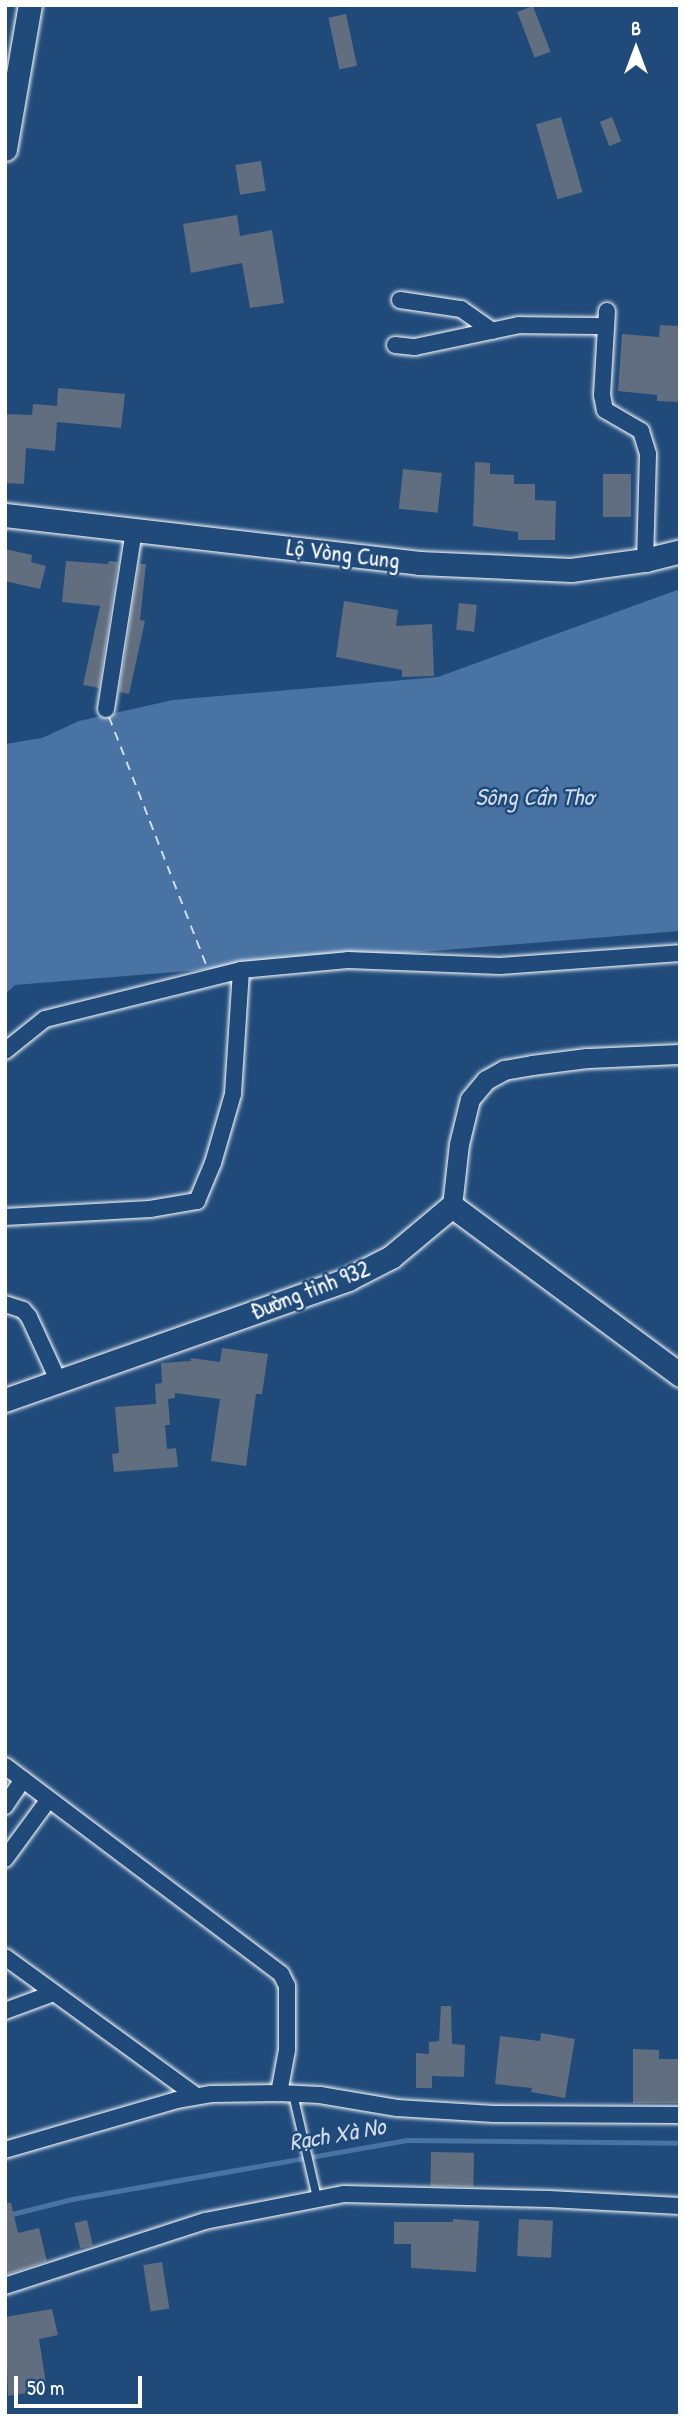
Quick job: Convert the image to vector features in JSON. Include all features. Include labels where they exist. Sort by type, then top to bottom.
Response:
[{"type":"main road","points":[[5,149],[30,5]]},
{"type":"main road","name":"Lộ Vòng Cung","points":[[5,515],[419,563],[571,570],[645,560],[680,551]]},
{"type":"main road","points":[[452,1206],[680,1375]]},
{"type":"main road","name":"Đường tỉnh 932","points":[[5,1400],[348,1279],[391,1257],[452,1206]]},
{"type":"street","points":[[400,300],[461,309],[492,331]]},
{"type":"street","points":[[395,345],[415,347],[519,325],[606,319],[602,395],[605,410],[610,416],[641,431],[648,454],[645,560]]},
{"type":"street","points":[[106,709],[134,530]]},
{"type":"street","points":[[5,1051],[45,1019],[209,973],[348,960],[500,966],[680,953]]},
{"type":"street","points":[[5,1217],[150,1209],[197,1201],[213,1163],[233,1094],[240,970]]},
{"type":"street","points":[[452,1206],[459,1144],[470,1098],[486,1080],[504,1070],[532,1065],[680,1054]]},
{"type":"street","points":[[5,1304],[23,1310],[29,1317],[58,1380]]},
{"type":"street","points":[[5,1766],[286,1979],[286,2093]]},
{"type":"street","points":[[5,1806],[23,1779]]},
{"type":"street","points":[[5,1859],[49,1799]]},
{"type":"street","points":[[5,1956],[196,2096]]},
{"type":"street","points":[[5,2011],[54,1993]]},
{"type":"street","points":[[5,2150],[91,2123],[196,2096],[286,2093],[397,2108],[494,2114],[680,2115]]},
{"type":"street","points":[[5,2286],[205,2221],[315,2192],[680,2206]]},
{"type":"lane","points":[[286,2093],[297,2112],[315,2192]]},
{"type":"water","name":"Sông Cần Thơ","points":[[680,589],[680,931],[15,985],[5,994],[5,744],[42,738],[79,721],[173,700],[438,677]]},
{"type":"building","points":[[533,6],[551,52],[535,58],[517,12]]},
{"type":"building","points":[[346,14],[357,66],[339,70],[328,18]]},
{"type":"building","points":[[561,117],[582,192],[558,199],[536,124]]},
{"type":"building","points":[[612,117],[621,141],[609,146],[600,122]]},
{"type":"building","points":[[261,161],[266,191],[240,195],[235,165]]},
{"type":"building","points":[[237,215],[240,236],[272,230],[284,303],[250,308],[242,263],[191,273],[183,224]]},
{"type":"building","points":[[660,325],[680,326],[680,402],[657,401],[657,395],[618,391],[622,334],[659,337]]},
{"type":"building","points":[[58,388],[125,394],[121,428],[57,422],[55,451],[26,448],[24,484],[5,483],[5,414],[32,415],[33,404],[57,406]]},
{"type":"building","points":[[475,462],[490,463],[490,474],[514,475],[514,484],[535,484],[535,500],[556,501],[555,540],[518,540],[518,532],[473,526]]},
{"type":"building","points":[[403,469],[442,473],[438,513],[399,509]]},
{"type":"building","points":[[603,474],[631,474],[631,517],[603,517]]},
{"type":"building","points":[[5,549],[32,555],[31,562],[46,566],[40,589],[5,581]]},
{"type":"building","points":[[66,561],[108,564],[109,561],[118,562],[99,688],[83,685],[100,606],[62,602]]},
{"type":"building","points":[[139,564],[146,564],[140,620],[145,621],[129,694],[119,692]]},
{"type":"building","points":[[344,601],[398,610],[396,626],[432,624],[434,676],[402,677],[402,670],[336,657]]},
{"type":"building","points":[[459,603],[477,605],[474,632],[456,630]]},
{"type":"building","points":[[222,1348],[268,1354],[262,1394],[256,1394],[246,1466],[211,1461],[220,1399],[175,1393],[175,1398],[168,1399],[170,1425],[165,1425],[167,1449],[176,1448],[178,1467],[114,1472],[112,1454],[119,1453],[115,1407],[156,1404],[155,1384],[162,1383],[161,1363],[191,1361],[191,1358],[220,1362]]},
{"type":"building","points":[[441,2006],[451,2006],[452,2044],[465,2045],[464,2077],[432,2076],[432,2088],[416,2088],[416,2053],[429,2054],[429,2042],[439,2041]]},
{"type":"building","points":[[541,2033],[575,2039],[565,2098],[531,2092],[532,2088],[495,2084],[500,2036],[540,2041]]},
{"type":"building","points":[[633,2049],[659,2050],[659,2059],[680,2059],[680,2103],[633,2103]]},
{"type":"building","points":[[431,2152],[474,2153],[473,2187],[430,2186]]},
{"type":"building","points":[[5,2203],[11,2203],[18,2233],[39,2228],[47,2261],[5,2275]]},
{"type":"building","points":[[453,2219],[479,2221],[476,2272],[411,2268],[411,2244],[394,2244],[394,2222],[453,2222]]},
{"type":"building","points":[[519,2219],[553,2221],[551,2258],[517,2256]]},
{"type":"building","points":[[87,2220],[93,2245],[80,2248],[74,2223]]},
{"type":"building","points":[[162,2262],[169,2308],[151,2311],[143,2265]]},
{"type":"building","points":[[52,2309],[58,2335],[39,2339],[47,2390],[8,2396],[5,2317]]},
{"type":"waterway","name":"Rạch Xà No","points":[[8,2215],[72,2199],[407,2140],[680,2143]]},
{"type":"ferry route","points":[[109,717],[208,970]]}]
